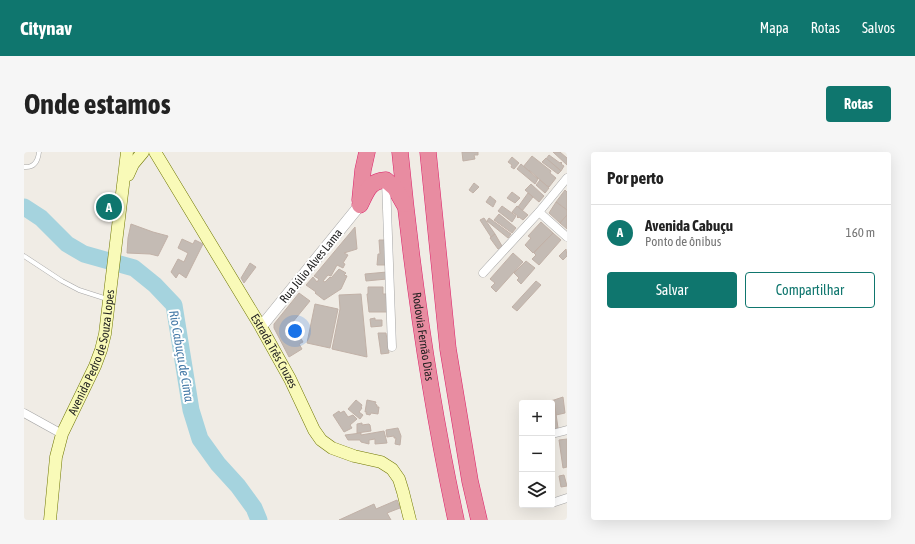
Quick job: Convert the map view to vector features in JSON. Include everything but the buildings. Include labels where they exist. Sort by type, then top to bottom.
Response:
[{"type":"highway","points":[[360,205],[363,170],[367,152]]},
{"type":"highway","name":"Rodovia Fernão Dias","points":[[400,152],[425,352],[456,520]]},
{"type":"highway","name":"Rodovia Fernão Dias","points":[[428,152],[448,349],[470,481],[479,520]]},
{"type":"highway","points":[[360,205],[372,183],[378,180],[386,180],[395,188],[406,208]]},
{"type":"main road","name":"Avenida Pedro de Souza Lopes","points":[[50,520],[56,457],[62,434],[95,366],[101,350],[110,300],[125,181],[127,152]]},
{"type":"main road","name":"Avenida Pedro de Souza Lopes","points":[[125,181],[133,164],[143,152]]},
{"type":"main road","name":"Estrada Três Cruzes","points":[[155,152],[261,327],[290,379],[314,430],[321,440],[332,448],[354,456],[381,462],[392,469],[399,479],[410,520]]},
{"type":"street","points":[[483,274],[539,212],[567,178]]},
{"type":"street","points":[[386,180],[392,347]]},
{"type":"street","name":"Rua Júlio Alves Lama","points":[[261,327],[360,205]]},
{"type":"street","points":[[539,212],[567,237]]},
{"type":"street","points":[[24,413],[62,434]]},
{"type":"street","points":[[555,433],[567,430]]},
{"type":"street","points":[[555,502],[567,498]]},
{"type":"lane","points":[[24,167],[28,168],[33,165],[37,161],[39,152]]},
{"type":"lane","points":[[24,256],[62,281],[79,290],[110,300]]},
{"type":"waterway","name":"Rio Cabuçu de Cima","points":[[24,207],[41,218],[67,244],[84,254],[134,268],[155,285],[174,305],[191,410],[200,439],[218,464],[238,486],[254,508],[259,520]]},
{"type":"place","name":"Avenida Cabuçu","points":[[109,207]]}]
